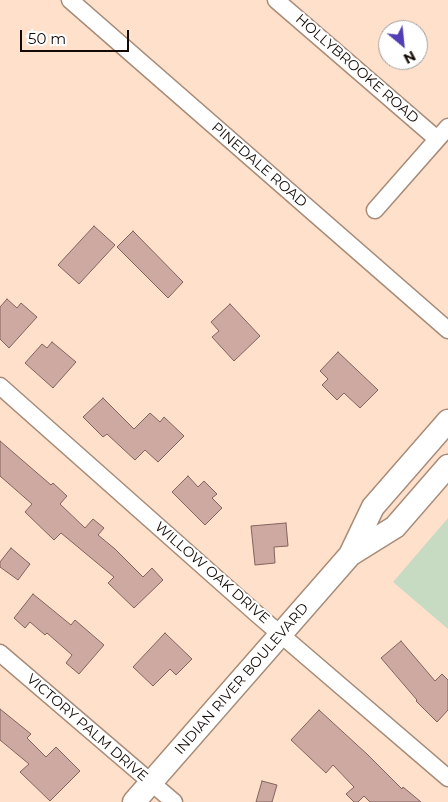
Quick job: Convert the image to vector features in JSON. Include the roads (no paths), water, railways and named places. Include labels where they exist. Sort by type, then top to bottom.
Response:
[{"type":"main road","name":"INDIAN RIVER BOULEVARD","points":[[134,802],[350,555],[373,507],[448,421]]},
{"type":"main road","name":"INDIAN RIVER BOULEVARD","points":[[350,555],[395,527],[448,466]]},
{"type":"street","name":"PINEDALE ROAD","points":[[70,0],[448,330]]},
{"type":"street","name":"HOLLYBROOKE ROAD","points":[[276,0],[443,133]]},
{"type":"street","points":[[375,210],[443,133]]},
{"type":"street","name":"WILLOW OAK DRIVE","points":[[0,386],[281,634],[448,778]]},
{"type":"street","name":"VICTORY PALM DRIVE","points":[[0,653],[174,802]]}]
